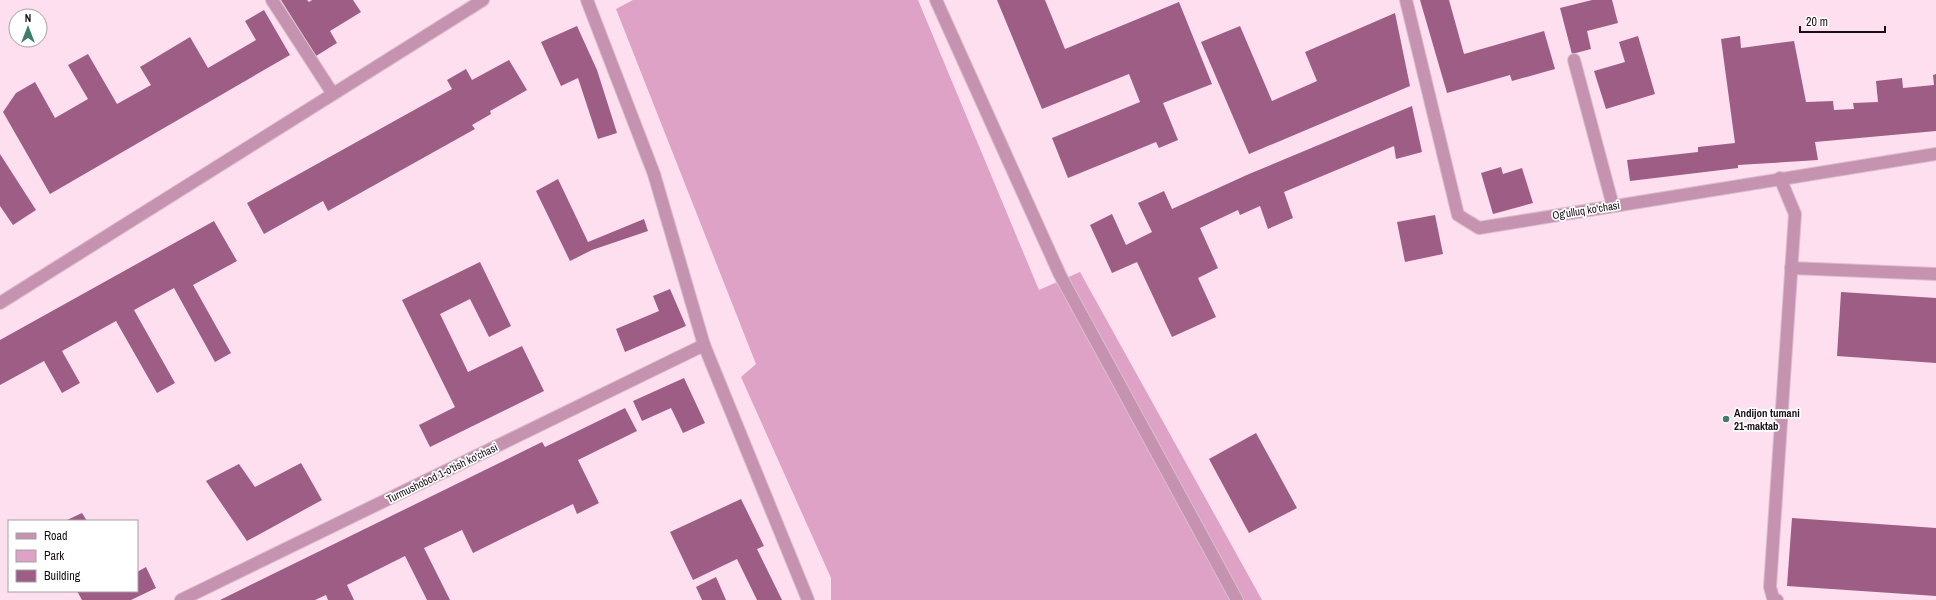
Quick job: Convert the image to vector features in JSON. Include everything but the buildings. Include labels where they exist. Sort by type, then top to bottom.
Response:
[{"type":"street","points":[[272,0],[333,94]]},
{"type":"street","points":[[0,303],[483,0]]},
{"type":"street","points":[[587,0],[654,174],[704,345],[808,600]]},
{"type":"street","points":[[936,0],[1060,275],[1237,600]]},
{"type":"street","name":"Og'ulluq ko'chasi","points":[[1406,0],[1458,215],[1479,228],[1780,178],[1936,154]]},
{"type":"street","points":[[1574,60],[1612,206]]},
{"type":"street","points":[[1777,600],[1773,598],[1770,587],[1795,214],[1780,178]]},
{"type":"street","points":[[1791,268],[1936,274]]},
{"type":"street","name":"Turmushobod 1-o'tish ko'chasi","points":[[181,600],[704,345]]},
{"type":"green space","points":[[633,0],[918,0],[1039,290],[1080,272],[1262,600],[831,600],[831,578],[741,377],[756,364],[616,9]]},
{"type":"place","name":"Andijon tumani 21-maktab","points":[[1726,419]]}]
